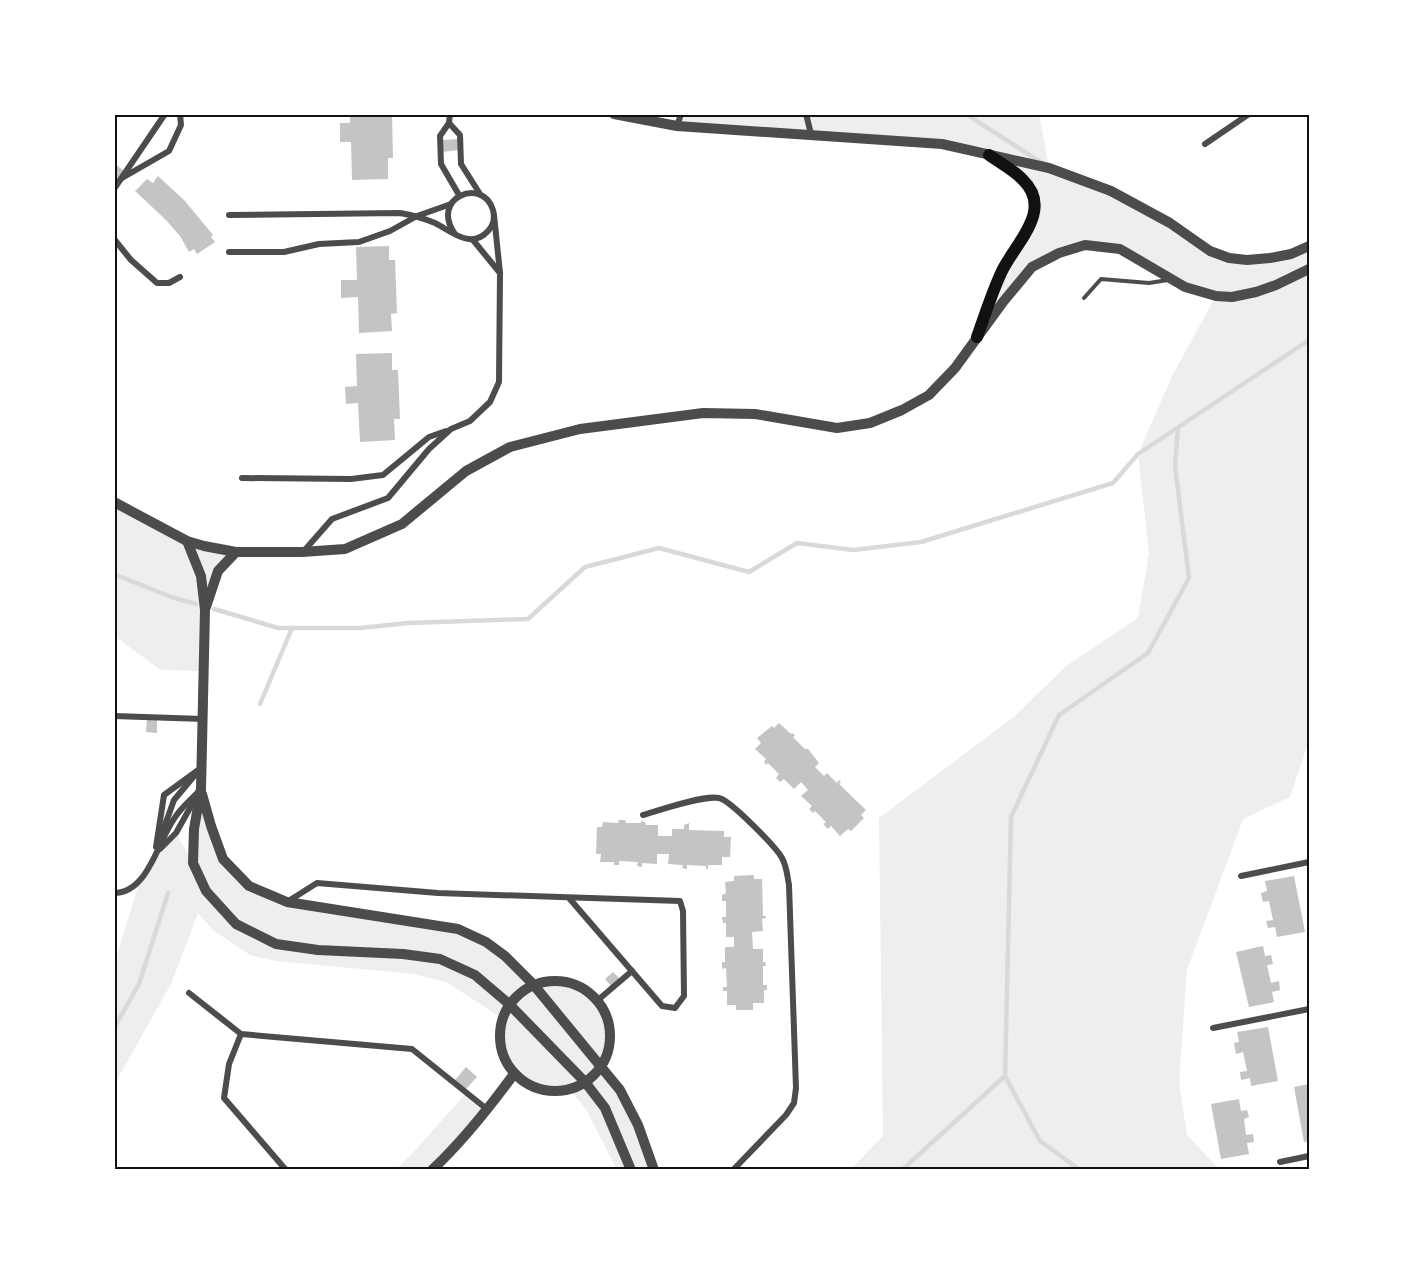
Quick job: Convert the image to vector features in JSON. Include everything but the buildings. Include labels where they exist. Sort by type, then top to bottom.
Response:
[{"type":"main road","points":[[977,337],[1002,270],[1029,229],[1035,211],[1033,196],[1024,180],[989,155]]},
{"type":"street","points":[[114,189],[165,114]]},
{"type":"street","points":[[122,178],[168,151],[181,125],[180,114]]},
{"type":"street","points":[[450,114],[449,123],[440,136],[441,164],[459,195]]},
{"type":"street","points":[[614,114],[677,126],[942,144],[1049,168],[1111,191],[1170,222],[1210,251],[1228,258],[1247,260],[1270,258],[1291,254],[1309,246]]},
{"type":"street","points":[[677,126],[681,114]]},
{"type":"street","points":[[806,114],[811,134]]},
{"type":"street","points":[[1205,144],[1249,114]]},
{"type":"street","points":[[242,478],[351,479],[382,475],[429,437],[470,421],[490,402],[498,382],[500,273],[494,215],[487,200],[480,195],[461,164],[460,135],[449,123]]},
{"type":"street","points":[[455,234],[448,225],[447,214],[451,204],[459,195],[470,193],[480,195]]},
{"type":"street","points":[[229,252],[284,252],[319,244],[359,242],[390,231],[417,216],[451,204]]},
{"type":"street","points":[[229,215],[400,213],[417,216],[463,239],[473,240],[484,236],[492,227],[494,215]]},
{"type":"street","points":[[114,239],[131,260],[157,283],[169,283],[180,277]]},
{"type":"street","points":[[473,240],[500,273]]},
{"type":"street","points":[[114,502],[187,541],[236,552],[302,552],[345,549],[402,524],[466,471],[510,447],[580,429],[703,413],[755,414],[837,428],[870,423],[902,410],[929,395],[955,368],[1032,267],[1059,253],[1085,245],[1120,249],[1171,280],[1199,292],[1232,297],[1276,285],[1309,269]]},
{"type":"street","points":[[302,552],[332,519],[388,498],[429,449],[451,429]]},
{"type":"street","points":[[187,541],[201,576],[205,610],[201,789],[194,829],[193,863],[206,891],[236,924],[276,944],[318,950],[404,954],[440,959],[475,975],[509,1004],[585,1082],[605,1108],[632,1170]]},
{"type":"street","points":[[205,610],[218,571],[236,552]]},
{"type":"street","points":[[114,716],[203,719]]},
{"type":"street","points":[[155,853],[164,795],[201,768]]},
{"type":"street","points":[[155,853],[174,800],[201,768]]},
{"type":"street","points":[[114,893],[129,890],[139,883],[175,817],[201,789]]},
{"type":"street","points":[[201,789],[223,859],[249,886],[287,902],[458,929],[486,942],[505,956],[533,984],[620,1090],[638,1125],[654,1170]]},
{"type":"street","points":[[643,815],[708,798],[720,798],[731,804],[781,856],[786,868],[796,1088],[794,1103],[786,1115],[733,1170]]},
{"type":"street","points":[[1240,876],[1309,862]]},
{"type":"street","points":[[287,902],[317,883],[438,893],[680,901],[683,911],[684,996],[675,1008],[662,1006],[569,898]]},
{"type":"street","points":[[598,1000],[632,971]]},
{"type":"street","points":[[561,980],[587,990],[598,1000],[605,1012],[610,1039],[602,1066],[585,1082],[570,1089],[536,1088],[514,1074],[502,1052],[500,1027],[509,1004],[533,984],[561,980]]},
{"type":"street","points":[[189,993],[241,1034],[412,1049],[488,1110]]},
{"type":"street","points":[[1213,1028],[1309,1009]]},
{"type":"street","points":[[241,1034],[229,1064],[224,1098],[286,1170]]},
{"type":"street","points":[[432,1170],[488,1110],[514,1074]]},
{"type":"street","points":[[1280,1162],[1309,1156]]},
{"type":"lane","points":[[1084,298],[1101,279],[1149,283],[1171,280]]},
{"type":"shaded area","points":[[681,114],[1039,114],[1049,168],[1111,191],[1229,258],[1247,260],[1309,246],[1309,740],[1290,797],[1243,819],[1187,970],[1179,1082],[1187,1135],[1220,1170],[850,1170],[883,1136],[879,818],[1015,716],[1066,666],[1138,618],[1149,553],[1138,454],[1172,376],[1216,296],[1199,292],[1120,249],[1085,245],[1032,267],[977,337],[988,306],[1029,229],[1033,196],[989,156],[942,144],[677,126]]},
{"type":"shaded area","points":[[114,502],[187,541],[236,552],[218,571],[205,610],[204,671],[161,670],[114,636]]},
{"type":"shaded area","points":[[201,789],[223,859],[250,886],[287,902],[458,929],[486,942],[533,984],[561,980],[587,990],[598,1000],[605,1012],[610,1039],[602,1066],[620,1090],[654,1170],[617,1170],[586,1109],[570,1090],[554,1091],[539,1088],[515,1074],[502,1049],[500,1034],[502,1018],[446,982],[414,974],[276,961],[250,955],[214,931],[198,913],[171,984],[114,1085],[114,965],[139,883],[155,853],[176,833],[192,861]]},
{"type":"shaded area","points":[[467,1092],[488,1110],[432,1170],[395,1170],[411,1155]]},
{"type":"waterway","points":[[966,114],[1042,163]]},
{"type":"waterway","points":[[214,609],[278,628],[360,628],[408,623],[528,619],[585,567],[659,548],[749,572],[797,543],[853,550],[921,542],[1113,483],[1138,454],[1309,340]]},
{"type":"waterway","points":[[1080,1170],[1040,1141],[1005,1076],[1011,817],[1059,715],[1148,653],[1189,578],[1175,466],[1178,428]]},
{"type":"waterway","points":[[114,574],[171,597],[196,604]]},
{"type":"waterway","points":[[260,704],[292,628]]},
{"type":"waterway","points":[[114,1028],[139,984],[168,893]]},
{"type":"waterway","points":[[902,1170],[1005,1076]]}]
